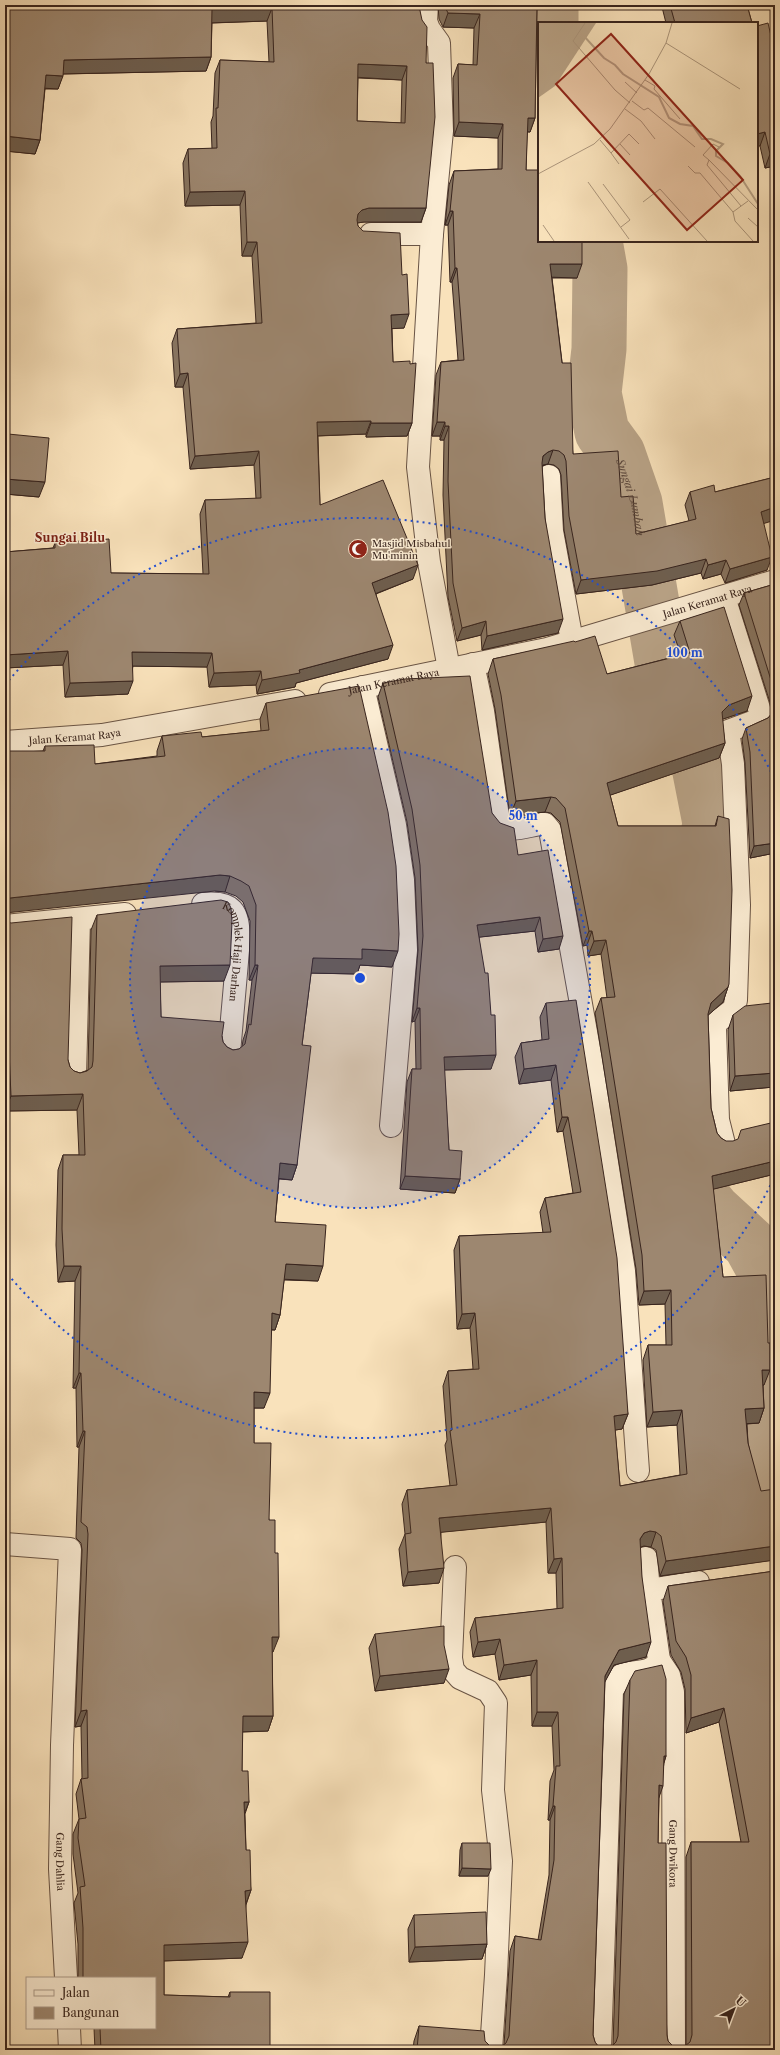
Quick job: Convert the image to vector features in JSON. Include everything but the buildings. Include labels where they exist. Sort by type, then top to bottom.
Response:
[{"type":"street","points":[[427,5],[426,21],[429,29],[439,43],[442,131],[432,234],[418,467],[429,562],[449,669]]},
{"type":"street","points":[[364,234],[432,234]]},
{"type":"street","points":[[549,476],[552,531],[572,641]]},
{"type":"street","name":"Jalan Keramat Raya","points":[[5,742],[102,735],[363,687],[473,664],[547,648],[633,624],[775,581]]},
{"type":"street","points":[[724,597],[761,715],[755,721],[728,731],[733,764],[739,905],[736,1000],[734,1009],[717,1022],[716,1028],[718,1120],[724,1144]]},
{"type":"street","points":[[473,664],[483,711],[499,824],[501,827],[509,828],[545,824],[550,830],[592,1060],[624,1271],[638,1471]]},
{"type":"street","points":[[363,687],[395,825],[403,880],[406,950],[391,1126]]},
{"type":"street","name":"Komplek Haji Darhan","points":[[186,906],[216,903],[229,907],[235,913],[239,939],[229,1054]]},
{"type":"street","points":[[5,926],[147,911]]},
{"type":"street","points":[[75,1076],[78,919]]},
{"type":"street","name":"Gang Dahlia","points":[[5,1544],[70,1549],[62,1745],[60,1869],[66,1977]]},
{"type":"street","points":[[600,2050],[612,1691],[621,1675],[631,1672],[648,1671],[656,1666],[659,1660],[646,1558]]},
{"type":"street","points":[[455,1567],[451,1658],[453,1670],[460,1678],[488,1690],[496,1703],[493,1790],[495,1822],[501,1861],[496,1975],[490,2050]]},
{"type":"street","points":[[649,1590],[721,1579]]},
{"type":"street","name":"Gang Dwikora","points":[[659,1660],[669,1675],[673,1692],[674,2050]]},
{"type":"street","points":[[69,2029],[70,2050]]},
{"type":"waterway","name":"Sungai Lumbah","points":[[551,5],[551,22]]},
{"type":"waterway","name":"Sungai Lumbah","points":[[595,242],[600,269],[599,349],[594,393],[602,432],[618,454],[635,503],[665,680],[699,767],[710,823],[705,851],[689,899]]},
{"type":"waterway","name":"Sungai Lumbah","points":[[678,1147],[689,1180],[713,1210],[750,1244],[772,1284],[775,1304]]},
{"type":"waterway","name":"Sungai Lumbah","points":[[775,1349],[755,1456],[775,1479]]},
{"type":"place","name":"Masjid Misbahul Mu'minin","points":[[358,549]]},
{"type":"district","name":"Sungai Bilu","points":[[70,538]]}]
